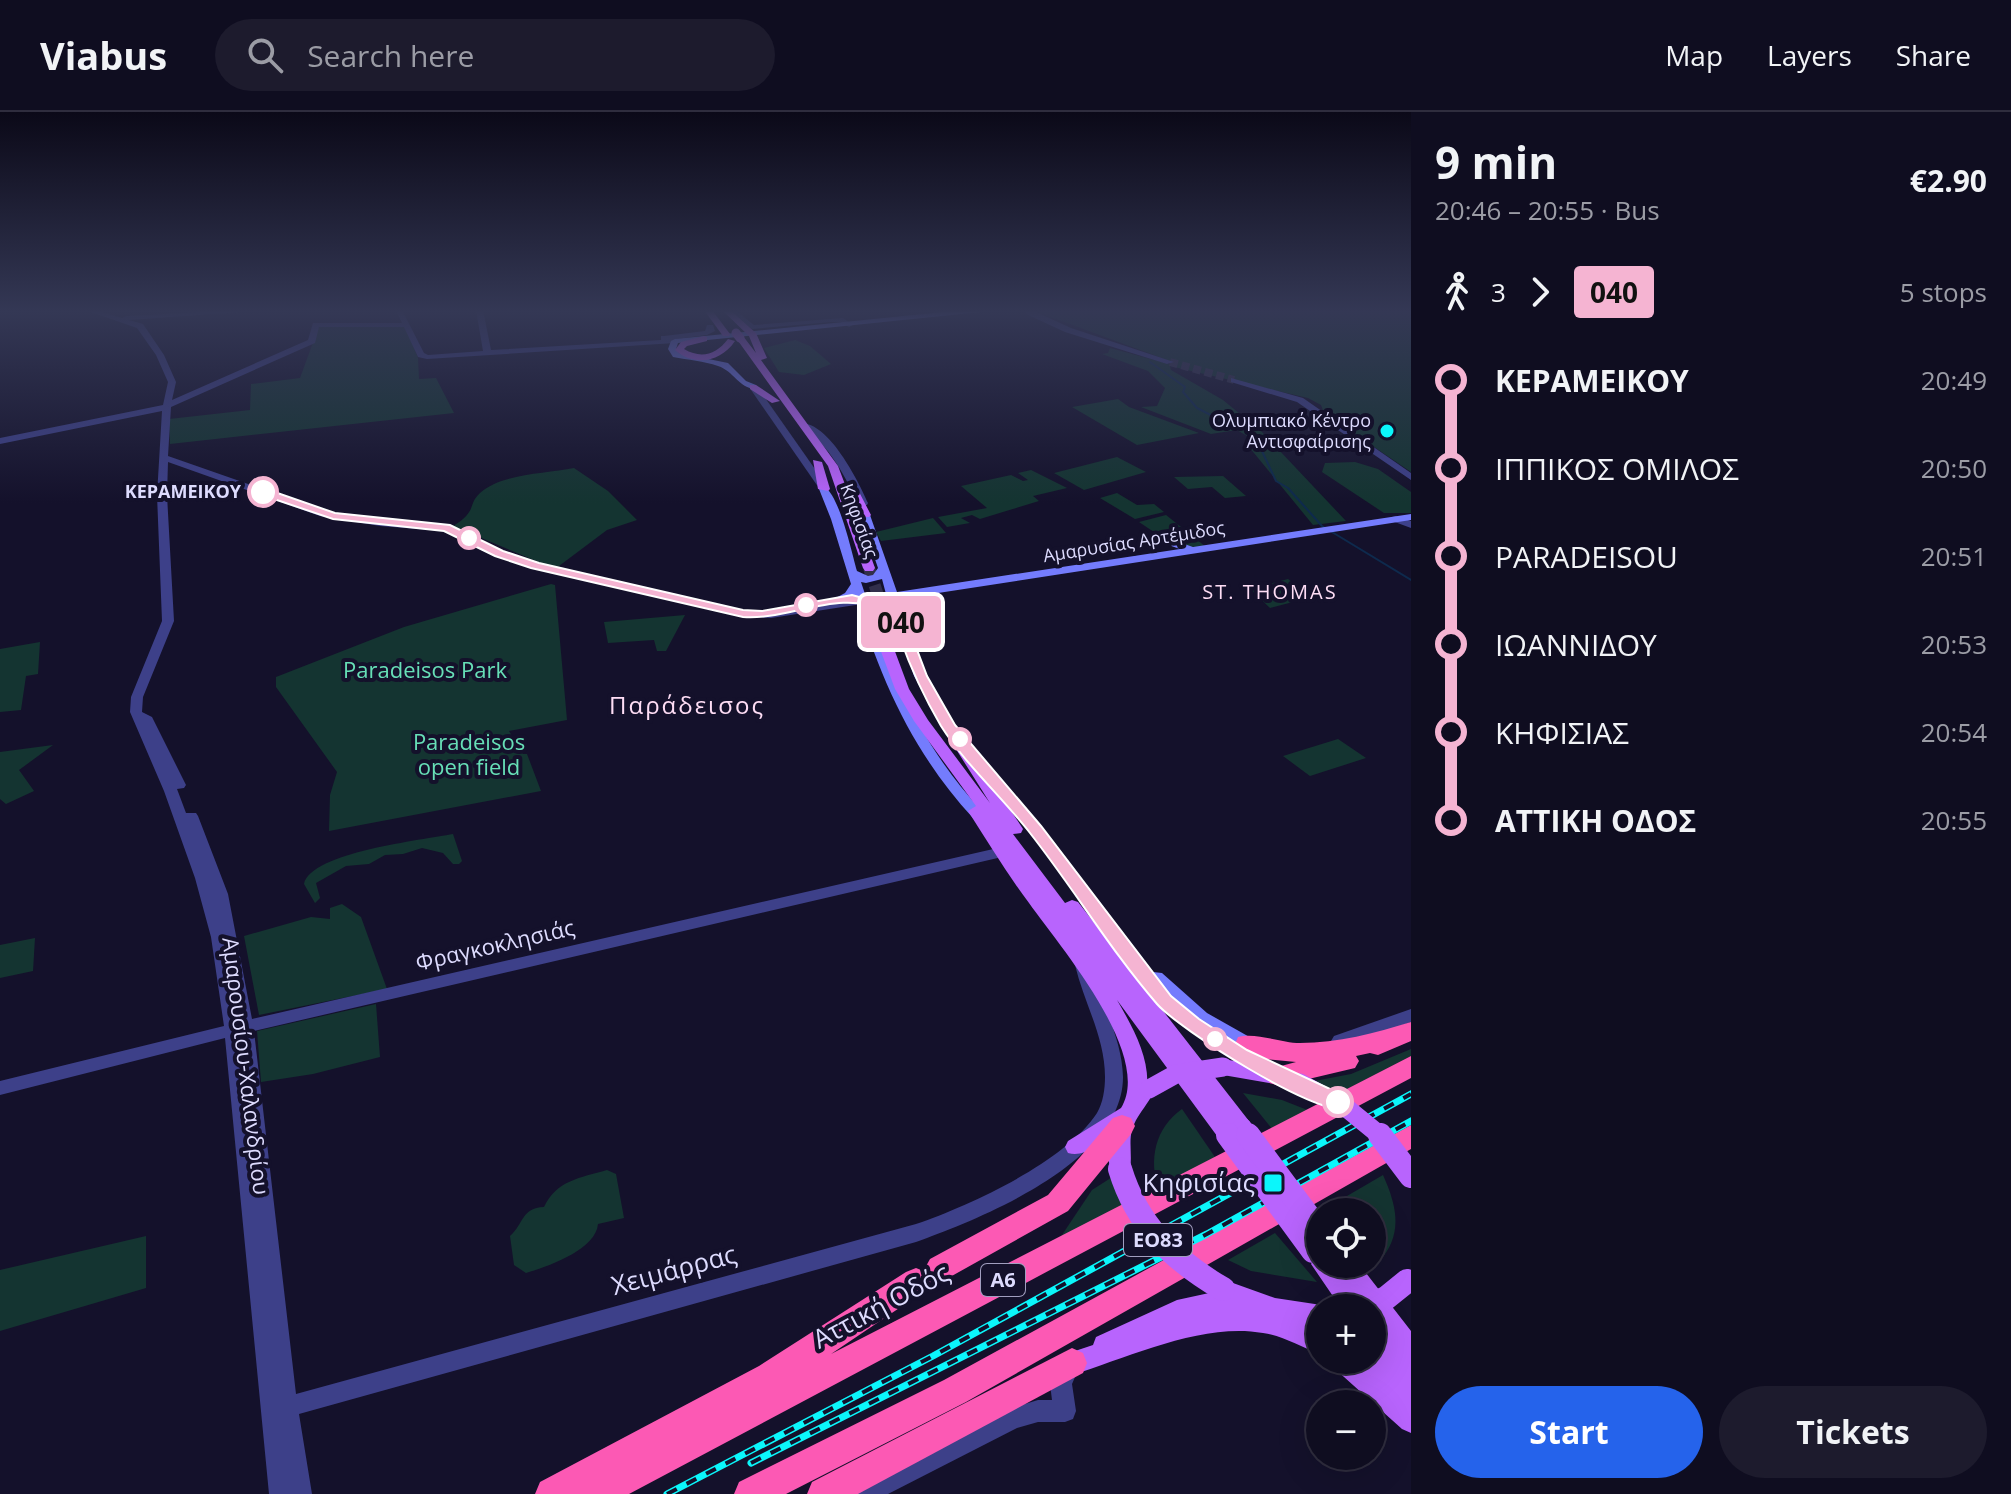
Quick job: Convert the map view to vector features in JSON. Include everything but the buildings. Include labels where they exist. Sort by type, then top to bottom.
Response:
[{"type":"highway","points":[[1247,1057],[1278,1054],[1305,1056],[1400,1035]]},
{"type":"highway","points":[[1280,1076],[1345,1061],[1400,1035]]},
{"type":"highway","name":"Αττική Οδός","points":[[595,1494],[1411,1066]]},
{"type":"highway","points":[[552,1494],[770,1377],[928,1275],[1058,1203],[1134,1107]]},
{"type":"highway","points":[[751,1494],[955,1391],[1411,1136]]},
{"type":"highway","points":[[824,1494],[1072,1363]]},
{"type":"main road","name":"Κηφισίας","points":[[734,374],[753,387]]},
{"type":"main road","name":"Κηφισίας","points":[[760,374],[783,419],[817,462],[866,569]]},
{"type":"main road","name":"Κηφισίας","points":[[767,374],[833,466],[866,569]]},
{"type":"main road","points":[[753,387],[775,401]]},
{"type":"main road","points":[[817,462],[824,489]]},
{"type":"main road","points":[[833,466],[848,482],[865,515]]},
{"type":"main road","name":"Κηφισίας","points":[[824,489],[866,569],[891,597],[888,620],[902,689],[921,721],[1234,1130]]},
{"type":"main road","name":"Κηφισίας","points":[[865,515],[866,569],[857,584],[881,662],[903,709],[955,792],[978,815]]},
{"type":"main road","name":"Αμαρυσίας Αρτέμιδος","points":[[862,601],[1159,548],[1205,550],[1411,517]]},
{"type":"main road","points":[[1159,548],[1205,550]]},
{"type":"main road","points":[[836,601],[852,592],[857,584],[868,592],[891,597]]},
{"type":"main road","points":[[862,601],[884,606],[888,620]]},
{"type":"main road","name":"Κηφισίας","points":[[888,620],[949,727],[998,782],[1119,939],[1143,975],[1177,1012],[1280,1076]]},
{"type":"main road","name":"Κηφισίας","points":[[888,620],[908,679],[922,704],[1234,1130],[1306,1233]]},
{"type":"main road","points":[[921,721],[939,756],[1002,852],[1106,994],[1124,1029],[1138,1090],[1134,1107]]},
{"type":"main road","points":[[949,727],[1015,829]]},
{"type":"main road","points":[[1119,939],[1186,1006],[1247,1057],[1280,1076],[1326,1095],[1361,1118],[1392,1148],[1411,1176]]},
{"type":"main road","points":[[1076,1147],[1188,1072],[1247,1057]]},
{"type":"main road","name":"ΕΟ83","points":[[1134,1107],[1120,1169],[1134,1208],[1151,1232],[1184,1264],[1233,1294],[1275,1309],[1306,1314]]},
{"type":"main road","points":[[1386,1296],[1397,1291],[1411,1276]]},
{"type":"main road","points":[[1356,1278],[1411,1350]]},
{"type":"main road","points":[[1072,1363],[1173,1313],[1233,1294]]},
{"type":"main road","points":[[1072,1363],[1211,1321],[1239,1318],[1287,1325],[1306,1335]]},
{"type":"main road","points":[[1386,1349],[1411,1382]]},
{"type":"main road","points":[[1359,1374],[1411,1420]]},
{"type":"main road","points":[[1381,1374],[1411,1409]]},
{"type":"street","name":"Αμαρουσίου-Χαλανδρίου","points":[[170,374],[164,405],[170,462],[176,618],[150,681],[144,710],[176,776],[220,894],[239,1028],[278,1409],[281,1494]]},
{"type":"street","points":[[0,441],[164,405],[237,374]]},
{"type":"street","points":[[1234,380],[1305,403],[1411,477]]},
{"type":"street","name":"Κηφισίας","points":[[753,387],[783,419],[824,489]]},
{"type":"street","name":"Κηφισίας","points":[[804,425],[817,432],[848,475],[862,499],[865,515]]},
{"type":"street","points":[[170,462],[324,514],[446,528],[499,554],[535,566],[739,613],[764,615],[862,601]]},
{"type":"street","points":[[1396,519],[1411,525]]},
{"type":"street","points":[[764,615],[836,601],[862,601]]},
{"type":"street","name":"Φραγκοκλησιάς","points":[[0,1088],[239,1028],[1002,852]]},
{"type":"street","name":"Χειμάρρας","points":[[278,1409],[932,1228],[992,1201],[1076,1147],[1104,1117],[1113,1093],[1112,1053],[1083,965]]},
{"type":"street","points":[[1247,1057],[1317,1046],[1373,1031],[1411,1015]]},
{"type":"street","points":[[864,1494],[1013,1418],[1038,1411],[1065,1411],[1061,1384],[1072,1363]]},
{"type":"street","name":"Αμαρουσίου-Χαλανδρίου","points":[[278,1409],[300,1494]]},
{"type":"green space","points":[[301,374],[419,374],[419,379],[436,378],[454,413],[170,444],[169,419],[250,410],[251,384],[300,378]]},
{"type":"green space","points":[[1151,374],[1179,374],[1223,400],[1262,432],[1346,521],[1313,525],[1245,442],[1247,436],[1237,430],[1211,434],[1141,407],[1157,406],[1165,388]]},
{"type":"green space","points":[[1207,374],[1411,374],[1411,472],[1324,413],[1321,405],[1308,398]]},
{"type":"green space","points":[[1118,399],[1129,407],[1199,433],[1137,445],[1072,407]]},
{"type":"green space","points":[[1117,457],[1146,472],[1084,490],[1054,473]]},
{"type":"green space","points":[[1355,462],[1378,469],[1411,492],[1411,513],[1384,513],[1322,472],[1325,463]]},
{"type":"green space","points":[[574,468],[608,491],[637,520],[607,530],[555,569],[453,526],[466,516],[476,497],[489,486],[512,478]]},
{"type":"green space","points":[[1031,470],[1067,488],[1033,496],[1039,501],[980,519],[972,515],[961,518],[970,523],[947,527],[938,517],[987,508],[961,486],[1011,475],[1028,480],[1018,473]]},
{"type":"green space","points":[[1223,476],[1246,496],[1225,498],[1212,487],[1188,489],[1174,477]]},
{"type":"green space","points":[[1117,493],[1137,505],[1154,504],[1164,512],[1135,519],[1100,498]]},
{"type":"green space","points":[[1166,515],[1206,547],[1179,544],[1139,522]]},
{"type":"green space","points":[[933,518],[946,533],[881,541],[876,532]]},
{"type":"green space","points":[[1288,579],[1312,597],[1270,608],[1250,589]]},
{"type":"green space","name":"Paradeisos Park","points":[[555,585],[567,720],[509,731],[523,754],[527,754],[541,791],[329,831],[330,795],[337,772],[276,687],[276,677],[404,627]]},
{"type":"green space","points":[[685,615],[666,651],[657,651],[654,640],[608,643],[604,622]]},
{"type":"green space","points":[[40,642],[38,674],[26,676],[21,710],[0,712],[0,649]]},
{"type":"green space","points":[[1338,739],[1366,758],[1310,776],[1283,756]]},
{"type":"green space","points":[[53,745],[19,770],[34,791],[6,804],[0,799],[0,752]]},
{"type":"green space","points":[[453,834],[462,861],[459,864],[453,864],[443,853],[422,848],[385,855],[369,864],[346,866],[316,883],[320,898],[315,903],[304,884],[311,873],[346,856]]},
{"type":"green space","points":[[342,904],[361,917],[387,989],[259,1015],[244,936],[311,917],[330,919],[330,908]]},
{"type":"green space","points":[[35,938],[33,971],[0,978],[0,945]]},
{"type":"green space","points":[[376,1004],[380,1057],[313,1074],[261,1082],[257,1031]]},
{"type":"green space","points":[[1411,1049],[1411,1056],[1332,1097],[1304,1083],[1351,1074]]},
{"type":"green space","points":[[1243,1093],[1282,1100],[1310,1111],[1273,1130]]},
{"type":"green space","points":[[1182,1109],[1217,1160],[1159,1191],[1154,1168],[1156,1146],[1165,1125]]},
{"type":"green space","points":[[607,1170],[616,1174],[624,1218],[598,1224],[595,1233],[581,1249],[559,1261],[526,1273],[514,1265],[510,1236],[527,1213],[544,1207],[563,1186]]},
{"type":"green space","points":[[1117,1174],[1131,1206],[1060,1238],[1092,1190]]},
{"type":"green space","points":[[1383,1175],[1395,1217],[1393,1237],[1386,1252],[1386,1198],[1344,1198]]},
{"type":"green space","points":[[1275,1233],[1306,1269],[1306,1278],[1314,1278],[1317,1282],[1251,1271],[1228,1260]]},
{"type":"green space","points":[[146,1236],[146,1288],[0,1331],[0,1270]]},
{"type":"waterway","points":[[1167,374],[1185,387],[1183,392],[1197,408],[1230,425]]},
{"type":"waterway","points":[[1248,434],[1261,449],[1276,481],[1288,488],[1322,526],[1411,580]]},
{"type":"tunnel","points":[[1214,374],[1234,380]]},
{"type":"tunnel","points":[[869,568],[887,623]]},
{"type":"railway","points":[[667,1494],[933,1356],[1411,1094]]},
{"type":"railway","points":[[751,1463],[1207,1234],[1411,1121]]},
{"type":"bus line","name":"040","points":[[263,492],[333,516],[454,530],[499,554],[535,566],[750,615],[852,599],[888,608],[898,616],[920,676],[949,727],[1036,829],[1153,987],[1177,1012],[1208,1035],[1274,1074],[1338,1102]]},
{"type":"place","name":"Ολυμπιακό Κέντρο Αντισφαίρισης","points":[[1387,431]]},
{"type":"place","name":"ΚΕΡΑΜΕΙΚΟΥ","points":[[263,492]]},
{"type":"place","name":"Κηφισίας","points":[[1273,1183]]},
{"type":"district","name":"ST. THOMAS","points":[[1270,592]]},
{"type":"district","name":"Παράδεισος","points":[[687,706]]},
{"type":"park label","name":"Paradeisos open field","points":[[469,754]]}]
